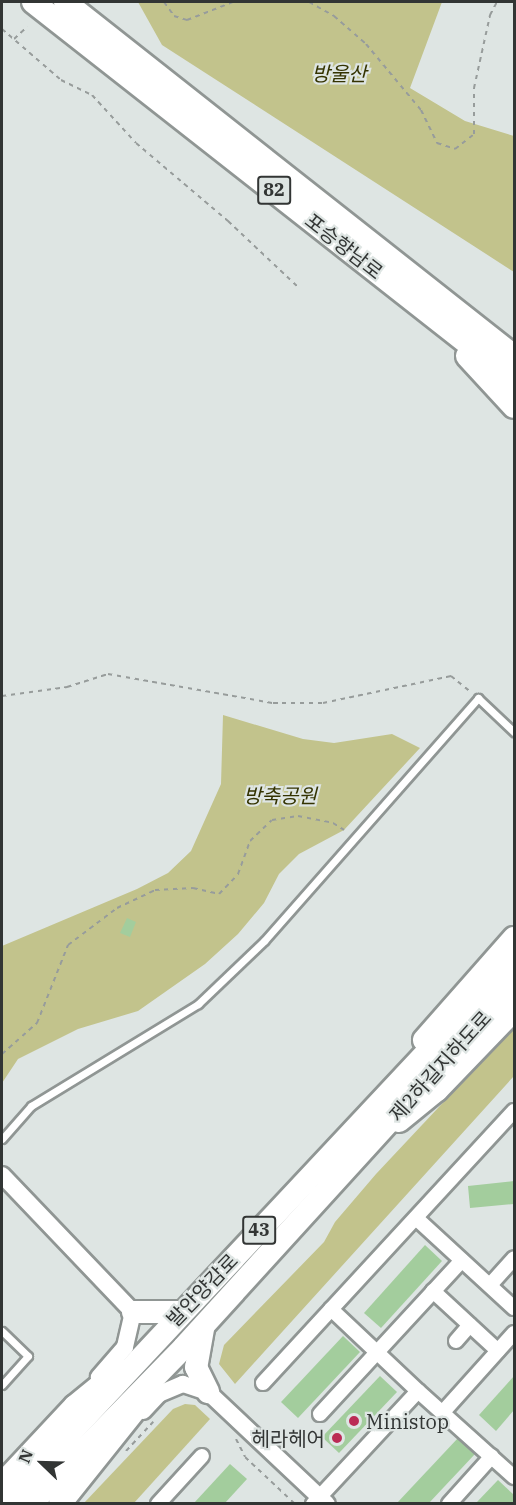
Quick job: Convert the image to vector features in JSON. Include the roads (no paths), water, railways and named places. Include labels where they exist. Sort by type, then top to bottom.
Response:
[{"type":"main road","name":"포승향남로","points":[[33,2],[514,380]]},
{"type":"main road","name":"포승향남로","points":[[65,2],[196,109],[514,356]]},
{"type":"main road","points":[[418,305],[514,407]]},
{"type":"main road","points":[[451,306],[514,341]]},
{"type":"main road","name":"발안양감로","points":[[4,1503],[144,1350],[374,1109],[414,1052],[514,938]]},
{"type":"main road","name":"제2하길지하도로","points":[[374,1109],[514,959]]},
{"type":"main road","name":"제2하길지하도로","points":[[365,1148],[514,984]]},
{"type":"main road","name":"발안양감로","points":[[31,1503],[171,1361],[365,1148],[437,1090],[514,1010]]},
{"type":"main road","points":[[133,1312],[182,1312]]},
{"type":"main road","points":[[205,1324],[199,1339],[196,1367],[208,1392]]},
{"type":"main road","name":"43","points":[[2,1484],[75,1406],[144,1350]]},
{"type":"main road","name":"43","points":[[60,1503],[120,1431],[171,1361]]},
{"type":"street","points":[[263,1383],[514,1111]]},
{"type":"street","points":[[2,1175],[133,1312],[125,1347],[75,1406]]},
{"type":"street","points":[[416,1218],[514,1308]]},
{"type":"street","points":[[490,1285],[514,1258]]},
{"type":"street","points":[[320,1414],[462,1260]]},
{"type":"street","points":[[433,1291],[498,1351]]},
{"type":"street","points":[[331,1309],[514,1477]]},
{"type":"street","points":[[456,1341],[470,1325]]},
{"type":"street","points":[[443,1412],[514,1333]]},
{"type":"street","points":[[60,1503],[159,1394],[183,1384],[208,1392],[320,1501],[418,1391]]},
{"type":"street","points":[[158,1503],[202,1456]]},
{"type":"street","points":[[449,1503],[492,1456]]},
{"type":"lane","points":[[2,1139],[31,1106],[198,1004],[264,941],[478,698],[514,732]]},
{"type":"lane","points":[[2,1331],[28,1356],[2,1385]]},
{"type":"place","name":"Ministop","points":[[354,1421]]},
{"type":"place","name":"헤라헤어","points":[[337,1438]]},
{"type":"park label","name":"방울산","points":[[339,73]]},
{"type":"park label","name":"방축공원","points":[[280,795]]}]
